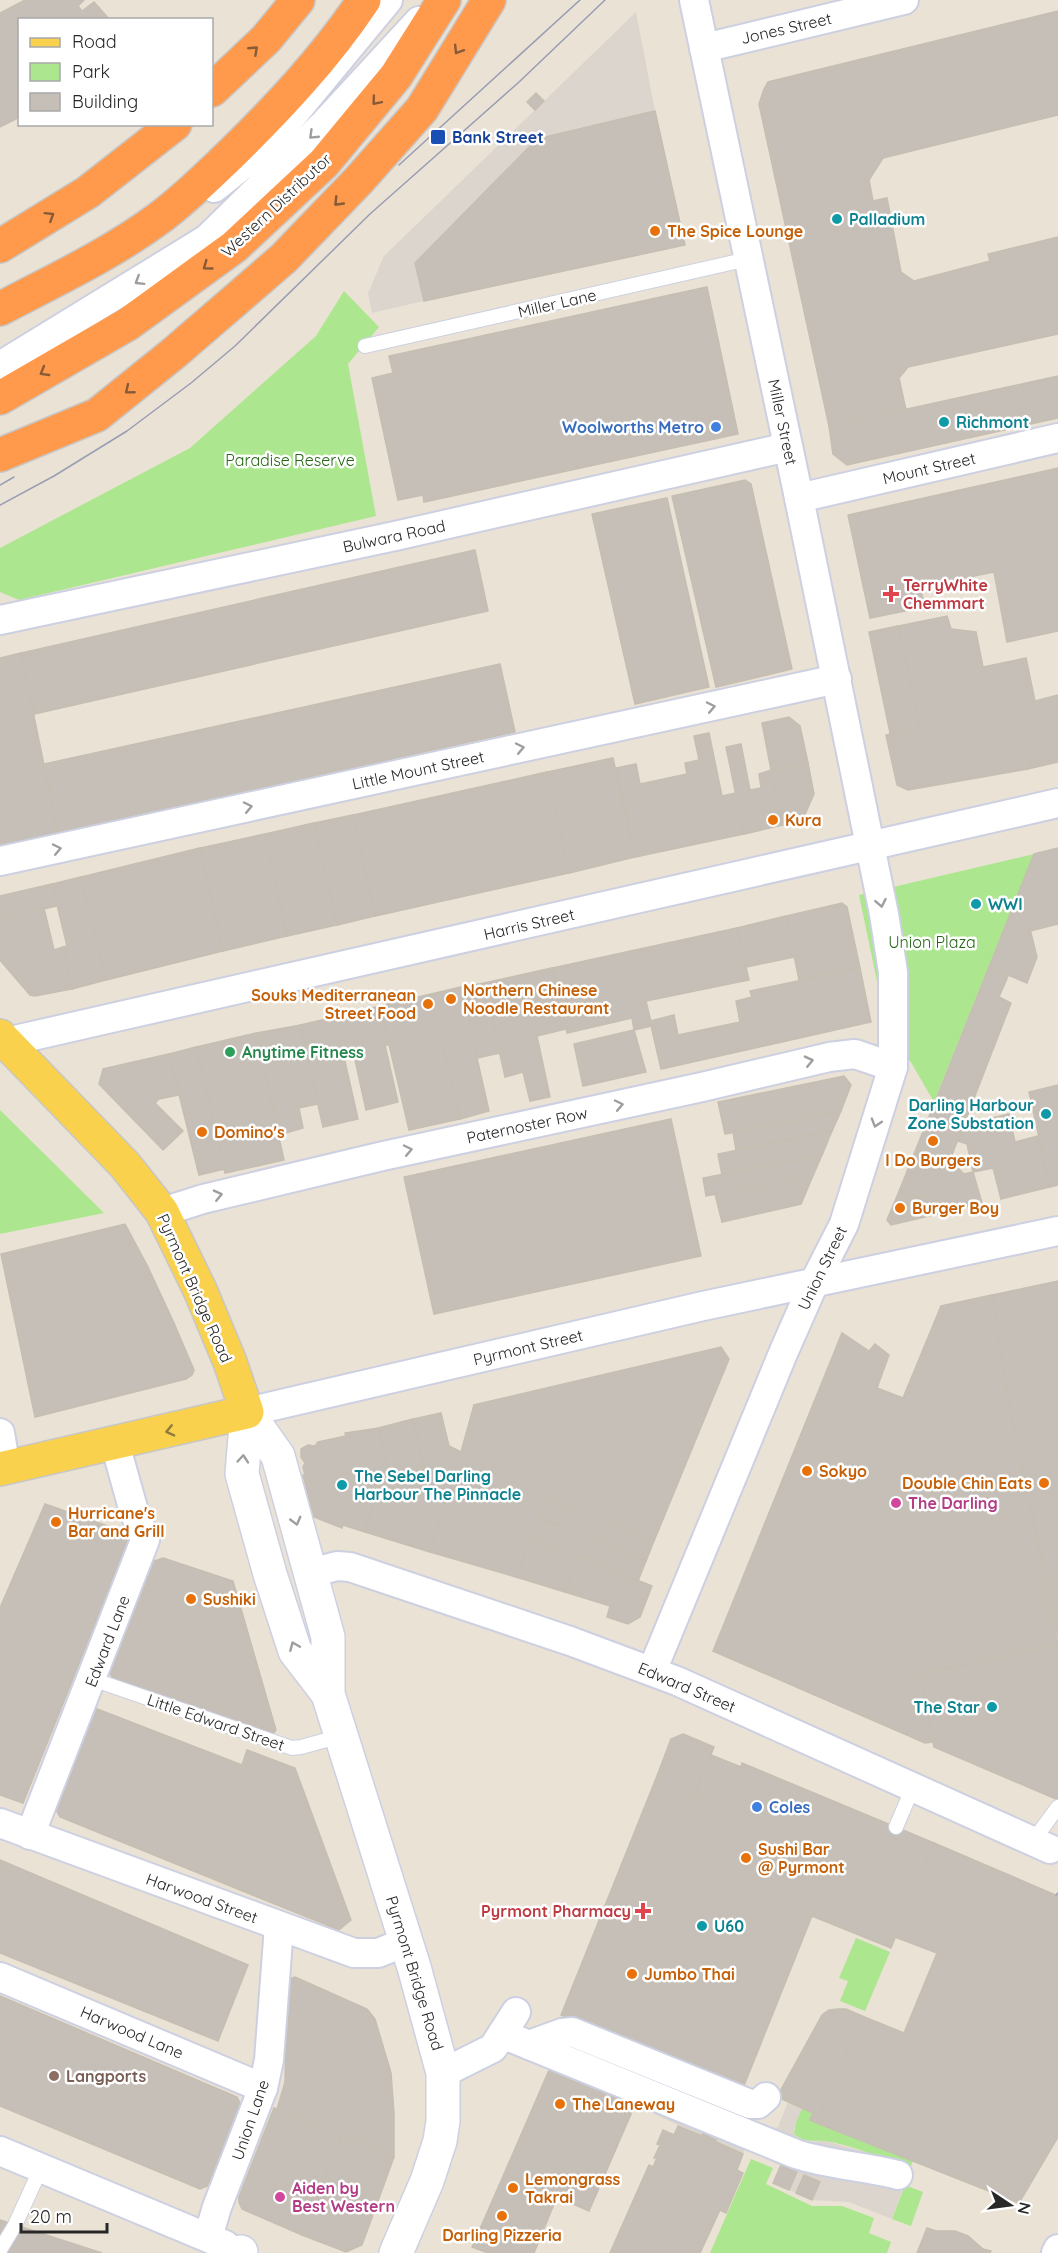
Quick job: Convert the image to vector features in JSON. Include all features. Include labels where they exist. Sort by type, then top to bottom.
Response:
[{"type":"highway","points":[[213,89],[266,39],[297,0]]},
{"type":"highway","points":[[0,309],[100,256],[158,219],[195,188],[278,108],[344,31],[364,0]]},
{"type":"highway","name":"Western Distributor","points":[[0,398],[128,324],[234,247],[324,163],[396,76],[441,0]]},
{"type":"highway","points":[[0,455],[97,416],[284,258],[359,180],[422,109],[489,0]]},
{"type":"highway","points":[[0,246],[88,192],[172,126]]},
{"type":"main road","name":"Pyrmont Bridge Road","points":[[2,1038],[125,1164],[162,1212],[200,1290],[230,1362],[247,1412]]},
{"type":"main road","name":"Pyrmont Street","points":[[3,1469],[247,1412]]},
{"type":"street","points":[[0,317],[135,252],[269,144],[388,0]]},
{"type":"street","points":[[0,366],[207,239],[324,124],[441,0]]},
{"type":"street","name":"Miller Street","points":[[694,0],[800,498],[870,845]]},
{"type":"street","name":"Jones Street","points":[[704,48],[904,0]]},
{"type":"street","name":"Mount Street","points":[[800,498],[1058,438]]},
{"type":"street","name":"Bulwara Road","points":[[0,620],[395,536],[788,447]]},
{"type":"street","name":"Little Mount Street","points":[[0,861],[837,680]]},
{"type":"street","name":"Harris Street","points":[[2,1038],[82,1026],[1058,803]]},
{"type":"street","name":"Union Street","points":[[651,1671],[784,1351],[814,1283],[844,1224],[893,1067],[893,972],[870,845]]},
{"type":"street","name":"Paternoster Row","points":[[162,1212],[203,1199],[383,1156],[829,1057],[855,1054],[893,1067]]},
{"type":"street","name":"Pyrmont Street","points":[[247,1412],[703,1306],[1058,1230]]},
{"type":"street","name":"Pyrmont Bridge Road","points":[[247,1412],[278,1456],[328,1637],[328,1694],[406,1942],[443,2073],[443,2121],[440,2141],[427,2181],[396,2253]]},
{"type":"street","name":"Pyrmont Bridge Road","points":[[247,1412],[242,1474],[270,1574],[295,1651],[328,1694]]},
{"type":"street","points":[[0,1433],[3,1469]]},
{"type":"street","name":"Edward Lane","points":[[30,1835],[145,1540],[115,1443]]},
{"type":"street","name":"Edward Street","points":[[311,1573],[337,1566],[350,1567],[570,1641],[651,1671],[1047,1846]]},
{"type":"street","name":"Harwood Street","points":[[0,1823],[354,1953],[378,1953],[406,1942]]},
{"type":"street","name":"Union Lane","points":[[208,2237],[217,2207],[263,2088],[269,2060],[279,1926]]},
{"type":"street","name":"Harwood Lane","points":[[0,1977],[263,2088]]},
{"type":"street","points":[[443,2073],[493,2048],[509,2023],[529,2044],[816,2161],[877,2169],[898,2175]]},
{"type":"street","points":[[529,2044],[572,2032],[750,2104],[758,2104],[766,2097]]},
{"type":"street","points":[[0,2151],[242,2252]]},
{"type":"lane","name":"Miller Lane","points":[[365,346],[748,259]]},
{"type":"lane","name":"Little Edward Street","points":[[92,1679],[292,1748],[301,1748],[341,1736]]},
{"type":"lane","points":[[896,1827],[913,1787]]},
{"type":"lane","points":[[1047,1846],[1058,1807]]},
{"type":"lane","points":[[0,2250],[15,2225],[41,2168]]},
{"type":"green space","name":"Paradise Reserve","points":[[344,291],[379,327],[348,364],[376,516],[19,600],[0,592],[0,548],[190,448],[316,336]]},
{"type":"green space","name":"Union Plaza","points":[[1034,854],[934,1102],[912,1064],[887,1029],[859,895]]},
{"type":"green space","points":[[0,1110],[104,1213],[0,1234]]},
{"type":"green space","points":[[856,1938],[890,1952],[865,2011],[840,2001],[848,1981],[839,1978]]},
{"type":"green space","points":[[802,2108],[813,2113],[810,2120],[913,2161],[909,2171],[847,2146],[798,2137],[794,2134],[796,2121]]},
{"type":"green space","points":[[751,2159],[773,2168],[766,2184],[812,2206],[842,2206],[874,2218],[869,2233],[891,2242],[887,2253],[710,2253]]},
{"type":"green space","points":[[905,2185],[923,2192],[911,2226],[892,2219]]},
{"type":"shaded area","points":[[636,12],[655,111],[537,139],[415,263],[424,301],[372,313],[368,293],[384,256]]},
{"type":"shaded area","points":[[644,2082],[770,2129],[778,2127],[788,2102],[802,2108],[794,2128],[794,2134],[799,2139],[807,2142],[825,2141],[862,2151],[909,2171],[892,2219],[849,2202],[812,2200],[820,2183],[796,2193],[789,2190],[796,2172],[745,2149],[743,2154],[704,2134],[702,2136],[635,2105]]},
{"type":"building","points":[[25,0],[84,0],[78,6],[82,11],[94,2],[108,18],[18,18],[18,118],[0,127],[0,13]]},
{"type":"building","name":"Palladium","points":[[1058,11],[1058,115],[883,158],[869,180],[873,201],[887,198],[901,272],[914,281],[990,261],[988,254],[1058,237],[1058,334],[908,367],[899,378],[906,410],[829,426],[759,104],[764,89],[768,82]]},
{"type":"building","points":[[536,93],[544,101],[535,110],[527,102]]},
{"type":"building","points":[[655,111],[685,245],[424,301],[415,263],[537,139]]},
{"type":"building","points":[[707,287],[738,434],[424,502],[423,495],[398,500],[372,378],[393,373],[389,356]]},
{"type":"building","name":"Richmont","points":[[1058,376],[1058,418],[847,465],[833,454],[829,426]]},
{"type":"building","points":[[1058,468],[1058,631],[1007,642],[994,572],[920,587],[925,607],[870,618],[848,515]]},
{"type":"building","points":[[745,480],[751,484],[792,669],[716,687],[672,496]]},
{"type":"building","points":[[667,498],[709,687],[635,704],[592,514]]},
{"type":"building","points":[[475,550],[488,611],[34,714],[21,653]]},
{"type":"building","points":[[947,616],[951,629],[976,632],[983,667],[1026,658],[1035,701],[1058,695],[1058,707],[1028,769],[908,790],[897,785],[886,735],[920,727],[898,626]]},
{"type":"building","points":[[898,626],[920,727],[890,733],[869,632]]},
{"type":"building","points":[[21,653],[58,833],[0,846],[0,658]]},
{"type":"building","points":[[500,664],[515,732],[58,833],[44,764]]},
{"type":"building","points":[[1058,707],[1058,762],[1028,769]]},
{"type":"building","points":[[789,717],[800,726],[808,763],[771,770],[762,723]]},
{"type":"building","points":[[709,733],[722,796],[736,793],[744,834],[635,857],[616,768],[636,764],[640,784],[687,774],[685,763],[699,760],[694,736]]},
{"type":"building","points":[[741,744],[750,790],[761,788],[759,774],[771,770],[783,825],[744,834],[726,747]]},
{"type":"building","points":[[613,758],[635,857],[569,873],[547,772]]},
{"type":"building","points":[[808,763],[814,794],[802,821],[783,825],[771,770]]},
{"type":"building","points":[[547,772],[569,873],[375,916],[353,815]]},
{"type":"building","points":[[353,815],[375,916],[337,925],[314,823]]},
{"type":"building","points":[[314,823],[337,925],[287,936],[265,834]]},
{"type":"building","points":[[265,834],[287,936],[223,951],[200,848]]},
{"type":"building","points":[[200,848],[223,951],[106,980],[81,877]]},
{"type":"building","points":[[1058,848],[1058,924],[1030,931],[1020,889],[1034,854]]},
{"type":"building","points":[[81,877],[106,980],[72,989],[63,947],[67,946],[52,884]]},
{"type":"building","points":[[52,884],[57,906],[0,919],[0,896]]},
{"type":"building","points":[[1020,889],[1037,957],[1027,983],[989,967]]},
{"type":"building","points":[[842,903],[847,907],[860,968],[799,980],[786,916]]},
{"type":"building","points":[[44,908],[54,950],[63,947],[72,989],[35,996],[30,995],[0,960],[0,919]]},
{"type":"building","points":[[786,916],[795,957],[746,967],[737,928]]},
{"type":"building","points":[[737,928],[749,980],[646,1001],[652,1026],[634,1030],[632,1018],[567,1033],[552,968]]},
{"type":"building","points":[[989,967],[1008,976],[999,997],[1011,1003],[950,1160],[964,1174],[973,1172],[982,1203],[938,1214],[935,1195],[918,1198],[900,1189]]},
{"type":"building","points":[[552,968],[566,1029],[537,1036],[550,1097],[530,1101],[523,1072],[505,1077],[484,983]]},
{"type":"building","points":[[860,968],[871,1022],[661,1069],[650,1021],[674,1015],[678,1035],[740,1022],[736,1001],[752,997],[750,991]]},
{"type":"building","points":[[484,983],[500,1053],[477,1058],[461,987]]},
{"type":"building","points":[[461,987],[489,1111],[460,1119],[431,994]]},
{"type":"building","points":[[431,994],[460,1119],[409,1130],[380,1006]]},
{"type":"building","points":[[380,1006],[389,1045],[385,1045],[398,1102],[366,1110],[354,1055],[348,1056],[339,1016]]},
{"type":"building","points":[[339,1016],[348,1056],[344,1057],[358,1119],[323,1127],[300,1025]]},
{"type":"building","points":[[300,1025],[318,1104],[299,1108],[303,1128],[279,1135],[256,1033]]},
{"type":"building","points":[[634,1030],[646,1072],[583,1086],[574,1044]]},
{"type":"building","points":[[256,1033],[284,1160],[225,1173],[196,1047]]},
{"type":"building","name":"Domino's","points":[[196,1047],[225,1169],[199,1175],[169,1054]]},
{"type":"building","points":[[169,1054],[179,1095],[159,1099],[155,1103],[183,1131],[163,1150],[99,1084],[103,1069]]},
{"type":"building","points":[[844,1076],[851,1085],[841,1111],[725,1134],[718,1102]]},
{"type":"building","name":"Darling Harbour Zone Substation","points":[[1058,1085],[1058,1185],[1050,1187],[1029,1092]]},
{"type":"building","points":[[841,1111],[832,1131],[736,1150],[733,1132]]},
{"type":"building","points":[[1009,1114],[1015,1142],[1038,1136],[1050,1187],[1001,1199],[993,1168],[973,1172],[967,1144],[958,1141],[967,1118],[975,1122]]},
{"type":"building","points":[[671,1119],[701,1256],[434,1314],[404,1177]]},
{"type":"building","points":[[832,1131],[822,1155],[722,1175],[718,1154]]},
{"type":"building","points":[[822,1155],[812,1178],[706,1196],[703,1178]]},
{"type":"building","points":[[812,1178],[801,1204],[722,1222],[715,1194]]},
{"type":"building","points":[[900,1189],[918,1198],[935,1195],[938,1214],[891,1225],[887,1220]]},
{"type":"building","points":[[125,1224],[174,1323],[194,1370],[192,1375],[186,1379],[35,1417],[1,1254]]},
{"type":"building","points":[[1058,1281],[1058,1637],[1007,1393],[992,1295]]},
{"type":"building","points":[[992,1295],[1007,1393],[1058,1644],[920,1673],[933,1742],[925,1743],[713,1651],[842,1333],[869,1351],[875,1344],[889,1355],[877,1388],[903,1398],[941,1306]]},
{"type":"building","points":[[721,1347],[729,1359],[654,1541],[548,1498],[516,1577],[430,1552],[447,1494],[429,1489],[413,1419],[441,1413],[449,1446],[461,1452],[474,1405]]},
{"type":"building","points":[[413,1419],[424,1468],[390,1477],[378,1428]]},
{"type":"building","name":"The Sebel Darling Harbour The Pinnacle","points":[[378,1428],[390,1477],[381,1478],[365,1532],[343,1525],[342,1528],[314,1517],[303,1475],[305,1475],[303,1467],[305,1463],[301,1457],[301,1449],[308,1445],[315,1446],[318,1442],[346,1436],[345,1433]]},
{"type":"building","points":[[424,1468],[429,1489],[447,1494],[430,1552],[365,1532],[381,1478]]},
{"type":"building","points":[[548,1498],[654,1541],[646,1561],[540,1518]]},
{"type":"building","points":[[45,1504],[131,1534],[23,1803],[0,1795],[0,1608]]},
{"type":"building","points":[[540,1518],[646,1561],[638,1581],[532,1537]]},
{"type":"building","points":[[532,1537],[579,1557],[565,1592],[516,1577]]},
{"type":"building","points":[[579,1557],[652,1586],[640,1617],[628,1624],[607,1617],[610,1606],[565,1592]]},
{"type":"building","points":[[163,1558],[233,1581],[276,1730],[271,1736],[113,1678],[108,1671],[151,1562]]},
{"type":"building","name":"The Star","points":[[1058,1644],[1058,1800],[934,1747],[920,1673]]},
{"type":"building","points":[[92,1707],[242,1765],[247,1750],[295,1768],[351,1920],[339,1930],[60,1817],[54,1806]]},
{"type":"building","points":[[683,1734],[714,1747],[694,1797],[655,1781],[671,1739]]},
{"type":"building","name":"U60","points":[[711,1755],[741,1767],[742,1763],[934,1843],[891,1948],[812,1916],[743,2088],[561,2015],[655,1781],[694,1797]]},
{"type":"building","points":[[934,1843],[1058,1896],[1058,2137],[1019,2203],[817,2123],[862,2016],[904,2033],[937,1953],[895,1937]]},
{"type":"building","points":[[0,1860],[248,1965],[218,2041],[0,1953]]},
{"type":"building","points":[[295,1977],[367,2009],[375,2019],[391,2073],[394,2157],[277,2109],[285,2082],[287,1984],[289,1979]]},
{"type":"building","points":[[0,1996],[237,2097],[241,2105],[210,2185],[200,2189],[0,2106]]},
{"type":"building","points":[[846,2009],[862,2016],[817,2123],[810,2120],[813,2113],[777,2097],[822,2015],[829,2010]]},
{"type":"building","points":[[550,2068],[635,2105],[589,2211],[504,2174]]},
{"type":"building","points":[[274,2108],[342,2135],[302,2235],[242,2209],[239,2202]]},
{"type":"building","points":[[678,2126],[702,2136],[703,2133],[716,2142],[743,2154],[737,2170],[743,2173],[726,2213],[720,2210],[700,2253],[610,2253],[649,2165],[653,2167],[657,2158],[654,2158],[663,2130],[674,2135]]},
{"type":"building","points":[[342,2135],[394,2157],[362,2245],[346,2252],[302,2235]]},
{"type":"building","points":[[781,2165],[797,2172],[789,2190],[773,2183]]},
{"type":"building","points":[[504,2174],[557,2197],[534,2253],[488,2253],[472,2247]]},
{"type":"building","points":[[804,2175],[820,2182],[812,2200],[796,2193]]},
{"type":"building","points":[[0,2220],[102,2253],[0,2253]]},
{"type":"building","points":[[927,2228],[936,2231],[955,2231],[968,2236],[983,2249],[991,2251],[990,2253],[917,2253]]},
{"type":"tram line","points":[[399,165],[580,0]]},
{"type":"tram line","points":[[0,505],[54,476],[127,431],[191,383],[235,346],[370,214],[518,83],[605,0]]},
{"type":"tram line","points":[[0,485],[14,477]]},
{"type":"place","name":"Bank Street","points":[[438,137]]},
{"type":"place","name":"Palladium","points":[[837,219]]},
{"type":"place","name":"The Spice Lounge","points":[[655,231]]},
{"type":"place","name":"Richmont","points":[[944,422]]},
{"type":"place","name":"Woolworths Metro","points":[[716,427]]},
{"type":"place","name":"TerryWhite Chemmart","points":[[891,594]]},
{"type":"place","name":"Kura","points":[[773,820]]},
{"type":"place","name":"WWI","points":[[976,904]]},
{"type":"place","name":"Northern Chinese Noodle Restaurant","points":[[451,999]]},
{"type":"place","name":"Souks Mediterranean Street Food","points":[[428,1004]]},
{"type":"place","name":"Anytime Fitness","points":[[230,1052]]},
{"type":"place","name":"Darling Harbour Zone Substation","points":[[1046,1114]]},
{"type":"place","name":"Domino's","points":[[202,1132]]},
{"type":"place","name":"I Do Burgers","points":[[933,1141]]},
{"type":"place","name":"Burger Boy","points":[[900,1208]]},
{"type":"place","name":"Sokyo","points":[[807,1471]]},
{"type":"place","name":"Double Chin Eats","points":[[1044,1483]]},
{"type":"place","name":"The Sebel Darling Harbour The Pinnacle","points":[[342,1485]]},
{"type":"place","name":"The Darling","points":[[896,1503]]},
{"type":"place","name":"Hurricane's Bar and Grill","points":[[56,1522]]},
{"type":"place","name":"Sushiki","points":[[191,1599]]},
{"type":"place","name":"The Star","points":[[992,1707]]},
{"type":"place","name":"Coles","points":[[757,1807]]},
{"type":"place","name":"Sushi Bar @ Pyrmont","points":[[746,1858]]},
{"type":"place","name":"Pyrmont Pharmacy","points":[[643,1911]]},
{"type":"place","name":"U60","points":[[702,1926]]},
{"type":"place","name":"Jumbo Thai","points":[[632,1974]]},
{"type":"place","name":"Langports","points":[[54,2076]]},
{"type":"place","name":"The Laneway","points":[[560,2104]]},
{"type":"place","name":"Lemongrass Takrai","points":[[513,2188]]},
{"type":"place","name":"Aiden by Best Western","points":[[280,2197]]},
{"type":"place","name":"Darling Pizzeria","points":[[502,2216]]}]
